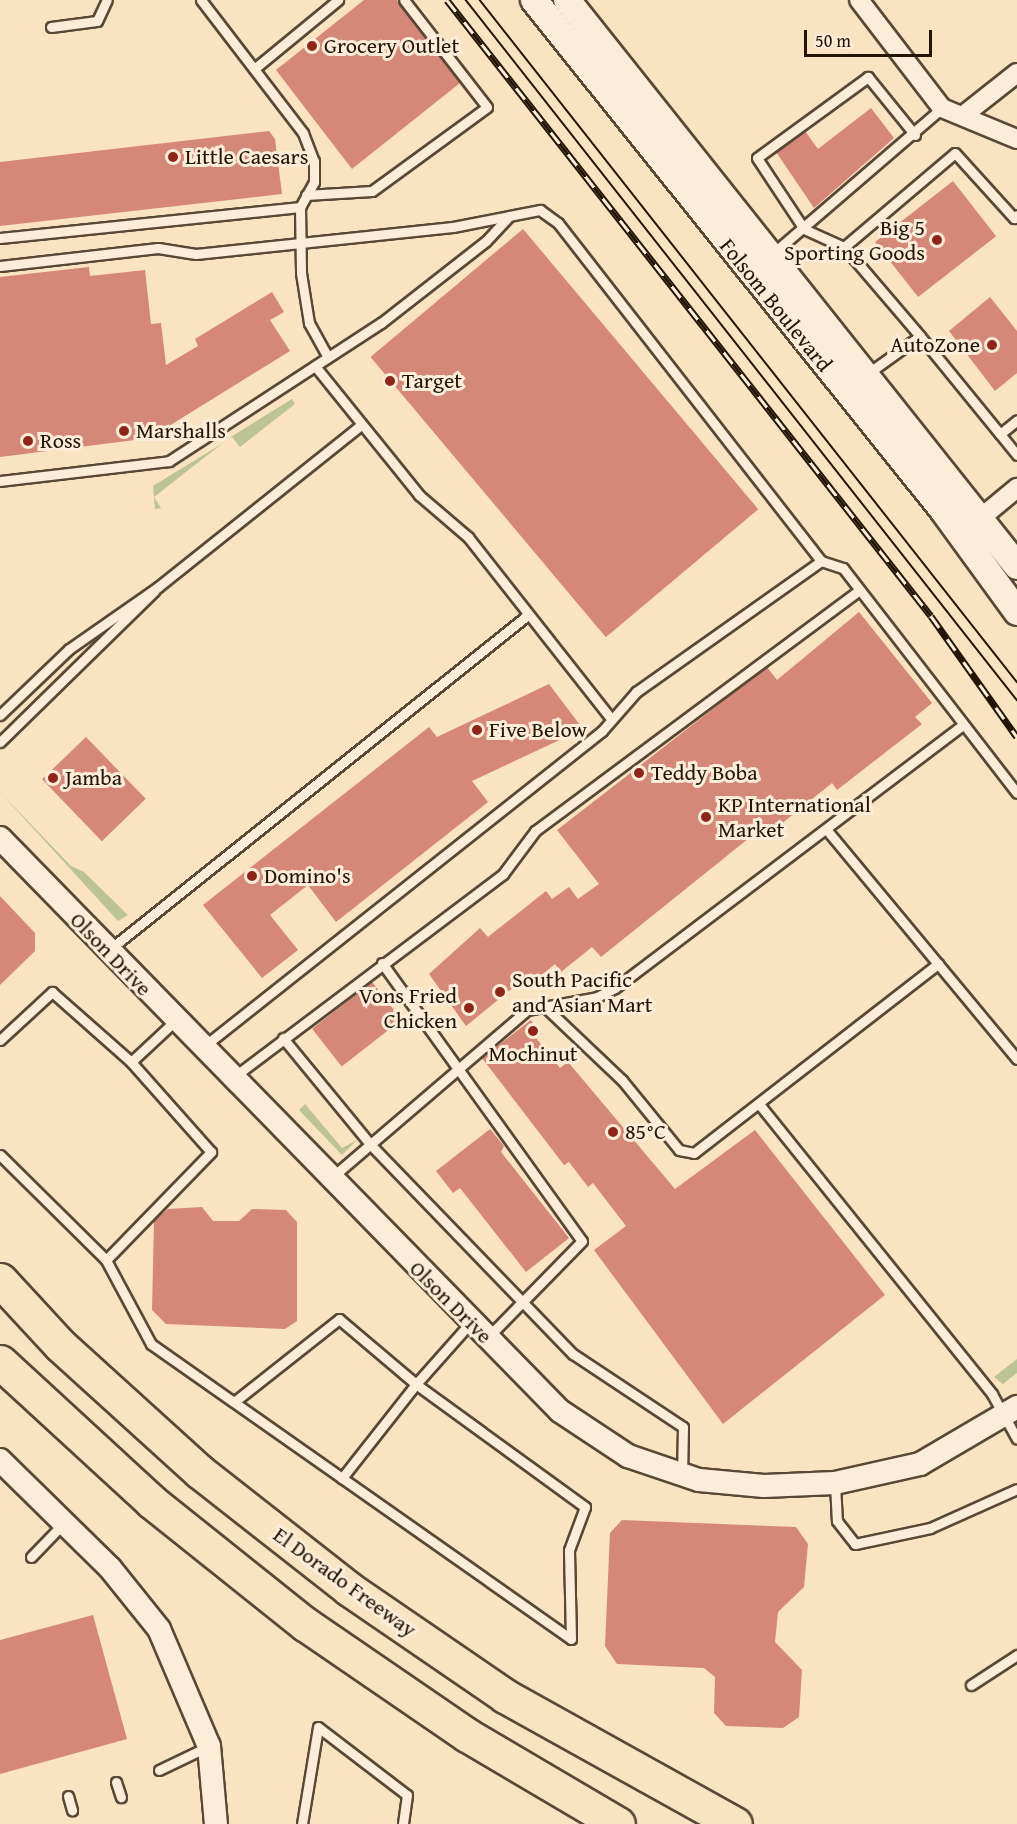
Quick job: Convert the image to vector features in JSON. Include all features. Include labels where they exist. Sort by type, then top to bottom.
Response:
[{"type":"highway","name":"El Dorado Freeway","points":[[0,1280],[60,1345],[200,1472],[349,1589],[505,1696],[735,1824]]},
{"type":"highway","points":[[0,1362],[152,1502],[305,1624],[467,1735],[618,1824]]},
{"type":"main road","name":"Folsom Boulevard","points":[[534,0],[960,535],[1017,612]]},
{"type":"main road","name":"Folsom Boulevard","points":[[567,0],[1017,566]]},
{"type":"street","points":[[859,0],[942,108],[965,114],[1017,139]]},
{"type":"street","points":[[965,114],[1017,73]]},
{"type":"street","points":[[960,535],[1017,488]]},
{"type":"street","name":"Olson Drive","points":[[0,838],[231,1080],[560,1412],[628,1456],[682,1474],[764,1486],[835,1483],[920,1464],[1011,1411]]},
{"type":"street","points":[[0,1460],[142,1602],[159,1629],[209,1746],[216,1824]]},
{"type":"lane","points":[[51,27],[97,21],[107,0]]},
{"type":"lane","points":[[201,0],[303,133],[314,161],[314,182],[300,207],[300,243],[309,323],[328,357]]},
{"type":"lane","points":[[254,69],[338,0]]},
{"type":"lane","points":[[306,195],[372,191],[487,107],[404,0]]},
{"type":"lane","points":[[915,135],[868,77],[756,158],[804,229],[844,247],[1017,455]]},
{"type":"lane","points":[[771,255],[915,135],[942,108]]},
{"type":"lane","points":[[844,247],[955,153],[1014,218],[1017,215]]},
{"type":"lane","points":[[0,238],[300,207]]},
{"type":"lane","points":[[0,266],[158,248],[196,254],[300,243],[540,210],[558,222],[821,561],[843,568],[962,726],[1017,793]]},
{"type":"lane","points":[[0,481],[169,461],[315,366],[442,275],[509,216]]},
{"type":"lane","points":[[866,376],[920,336]]},
{"type":"lane","points":[[315,366],[360,426],[419,495],[468,537],[611,719]]},
{"type":"lane","points":[[1000,434],[1017,420]]},
{"type":"lane","points":[[0,715],[69,649],[158,587],[360,426]]},
{"type":"lane","points":[[201,1048],[611,719],[636,692],[821,561]]},
{"type":"lane","points":[[0,742],[158,587]]},
{"type":"lane","points":[[231,1080],[382,963],[504,874],[535,831],[859,590]]},
{"type":"lane","points":[[108,951],[529,614]]},
{"type":"lane","points":[[329,1179],[527,1010],[615,988],[962,726]]},
{"type":"lane","points":[[826,829],[1017,1059]]},
{"type":"lane","points":[[342,1478],[416,1384],[479,1330],[523,1303],[582,1241],[460,1065],[382,963]]},
{"type":"lane","points":[[545,1007],[622,1080],[679,1150],[694,1153],[938,964]]},
{"type":"lane","points":[[0,1040],[52,992],[131,1062],[211,1152],[106,1260]]},
{"type":"lane","points":[[131,1062],[175,1021]]},
{"type":"lane","points":[[283,1038],[370,1144],[573,1354],[682,1427],[682,1474]]},
{"type":"lane","points":[[759,1104],[1011,1411],[1017,1439]]},
{"type":"lane","points":[[0,1155],[106,1260],[151,1344],[571,1639],[569,1550],[585,1507],[416,1384],[339,1319],[234,1402]]},
{"type":"lane","points":[[835,1483],[837,1521],[855,1544],[930,1528],[1017,1490]]},
{"type":"lane","points":[[30,1557],[65,1523]]},
{"type":"lane","points":[[971,1685],[1017,1655]]},
{"type":"lane","points":[[302,1824],[318,1727],[407,1795],[403,1824]]},
{"type":"lane","points":[[159,1770],[209,1746]]},
{"type":"lane","points":[[116,1782],[121,1797]]},
{"type":"lane","points":[[68,1796],[72,1810]]},
{"type":"green space","points":[[292,399],[295,404],[240,447],[232,437],[226,440]]},
{"type":"green space","points":[[223,443],[154,497],[161,508],[155,509],[153,486]]},
{"type":"green space","points":[[0,792],[71,866],[84,872],[128,915],[118,921]]},
{"type":"green space","points":[[305,1104],[342,1148],[357,1140],[342,1155],[299,1110]]},
{"type":"green space","points":[[1017,1359],[1017,1373],[1003,1384],[994,1377]]},
{"type":"building","points":[[364,0],[397,0],[460,83],[352,169],[276,70]]},
{"type":"building","points":[[871,108],[894,138],[814,208],[776,152],[805,131],[818,149]]},
{"type":"building","points":[[269,131],[275,139],[282,194],[0,226],[0,162]]},
{"type":"building","name":"Big 5 Sporting Goods","points":[[953,181],[996,236],[918,297],[875,242]]},
{"type":"building","points":[[523,229],[758,509],[606,637],[371,357]]},
{"type":"building","points":[[89,267],[90,276],[145,270],[151,324],[161,323],[166,365],[198,346],[195,339],[272,292],[284,312],[270,320],[290,351],[169,426],[150,428],[151,438],[0,457],[0,277]]},
{"type":"building","points":[[990,297],[1017,331],[1017,373],[995,391],[949,331]]},
{"type":"building","points":[[859,612],[932,703],[915,717],[922,724],[837,790],[832,783],[770,833],[764,826],[601,957],[592,947],[561,972],[555,964],[537,979],[531,973],[466,1026],[429,974],[480,928],[488,937],[546,891],[552,899],[569,887],[578,899],[599,884],[557,830],[767,667],[777,680]]},
{"type":"building","points":[[549,684],[583,729],[472,781],[488,802],[336,922],[308,885],[270,915],[298,950],[262,978],[203,905],[429,727],[437,737]]},
{"type":"building","points":[[86,737],[146,799],[102,841],[42,779]]},
{"type":"building","points":[[0,896],[35,933],[35,951],[0,985]]},
{"type":"building","points":[[372,982],[402,1020],[342,1067],[312,1029]]},
{"type":"building","points":[[531,1020],[541,1034],[536,1038],[560,1068],[568,1062],[675,1189],[755,1130],[885,1295],[723,1424],[594,1250],[626,1226],[593,1183],[588,1187],[569,1162],[564,1165],[482,1058]]},
{"type":"building","points":[[490,1129],[504,1146],[501,1152],[569,1238],[526,1272],[460,1188],[453,1193],[436,1171]]},
{"type":"building","points":[[202,1207],[213,1221],[239,1221],[252,1209],[286,1210],[297,1222],[297,1321],[285,1329],[166,1324],[152,1310],[154,1221],[168,1209]]},
{"type":"building","points":[[622,1520],[796,1527],[808,1544],[804,1587],[778,1612],[775,1642],[802,1670],[799,1717],[783,1728],[726,1726],[714,1713],[715,1677],[704,1668],[617,1664],[605,1646],[610,1533]]},
{"type":"building","points":[[93,1615],[127,1739],[0,1774],[0,1640]]},
{"type":"tram line","points":[[466,0],[1017,700]]},
{"type":"tram line","points":[[480,0],[1017,682]]},
{"type":"railway","points":[[447,0],[931,616],[1017,737]]},
{"type":"place","name":"Grocery Outlet","points":[[312,46]]},
{"type":"place","name":"Little Caesars","points":[[173,157]]},
{"type":"place","name":"Big 5 Sporting Goods","points":[[937,240]]},
{"type":"place","name":"AutoZone","points":[[992,345]]},
{"type":"place","name":"Target","points":[[390,381]]},
{"type":"place","name":"Marshalls","points":[[124,431]]},
{"type":"place","name":"Ross","points":[[28,441]]},
{"type":"place","name":"Five Below","points":[[477,730]]},
{"type":"place","name":"Teddy Boba","points":[[639,773]]},
{"type":"place","name":"Jamba","points":[[53,778]]},
{"type":"place","name":"KP International Market","points":[[706,817]]},
{"type":"place","name":"Domino's","points":[[252,876]]},
{"type":"place","name":"South Pacific and Asian Mart","points":[[500,992]]},
{"type":"place","name":"Vons Fried Chicken","points":[[469,1008]]},
{"type":"place","name":"Mochinut","points":[[533,1031]]},
{"type":"place","name":"85°C","points":[[613,1132]]}]
